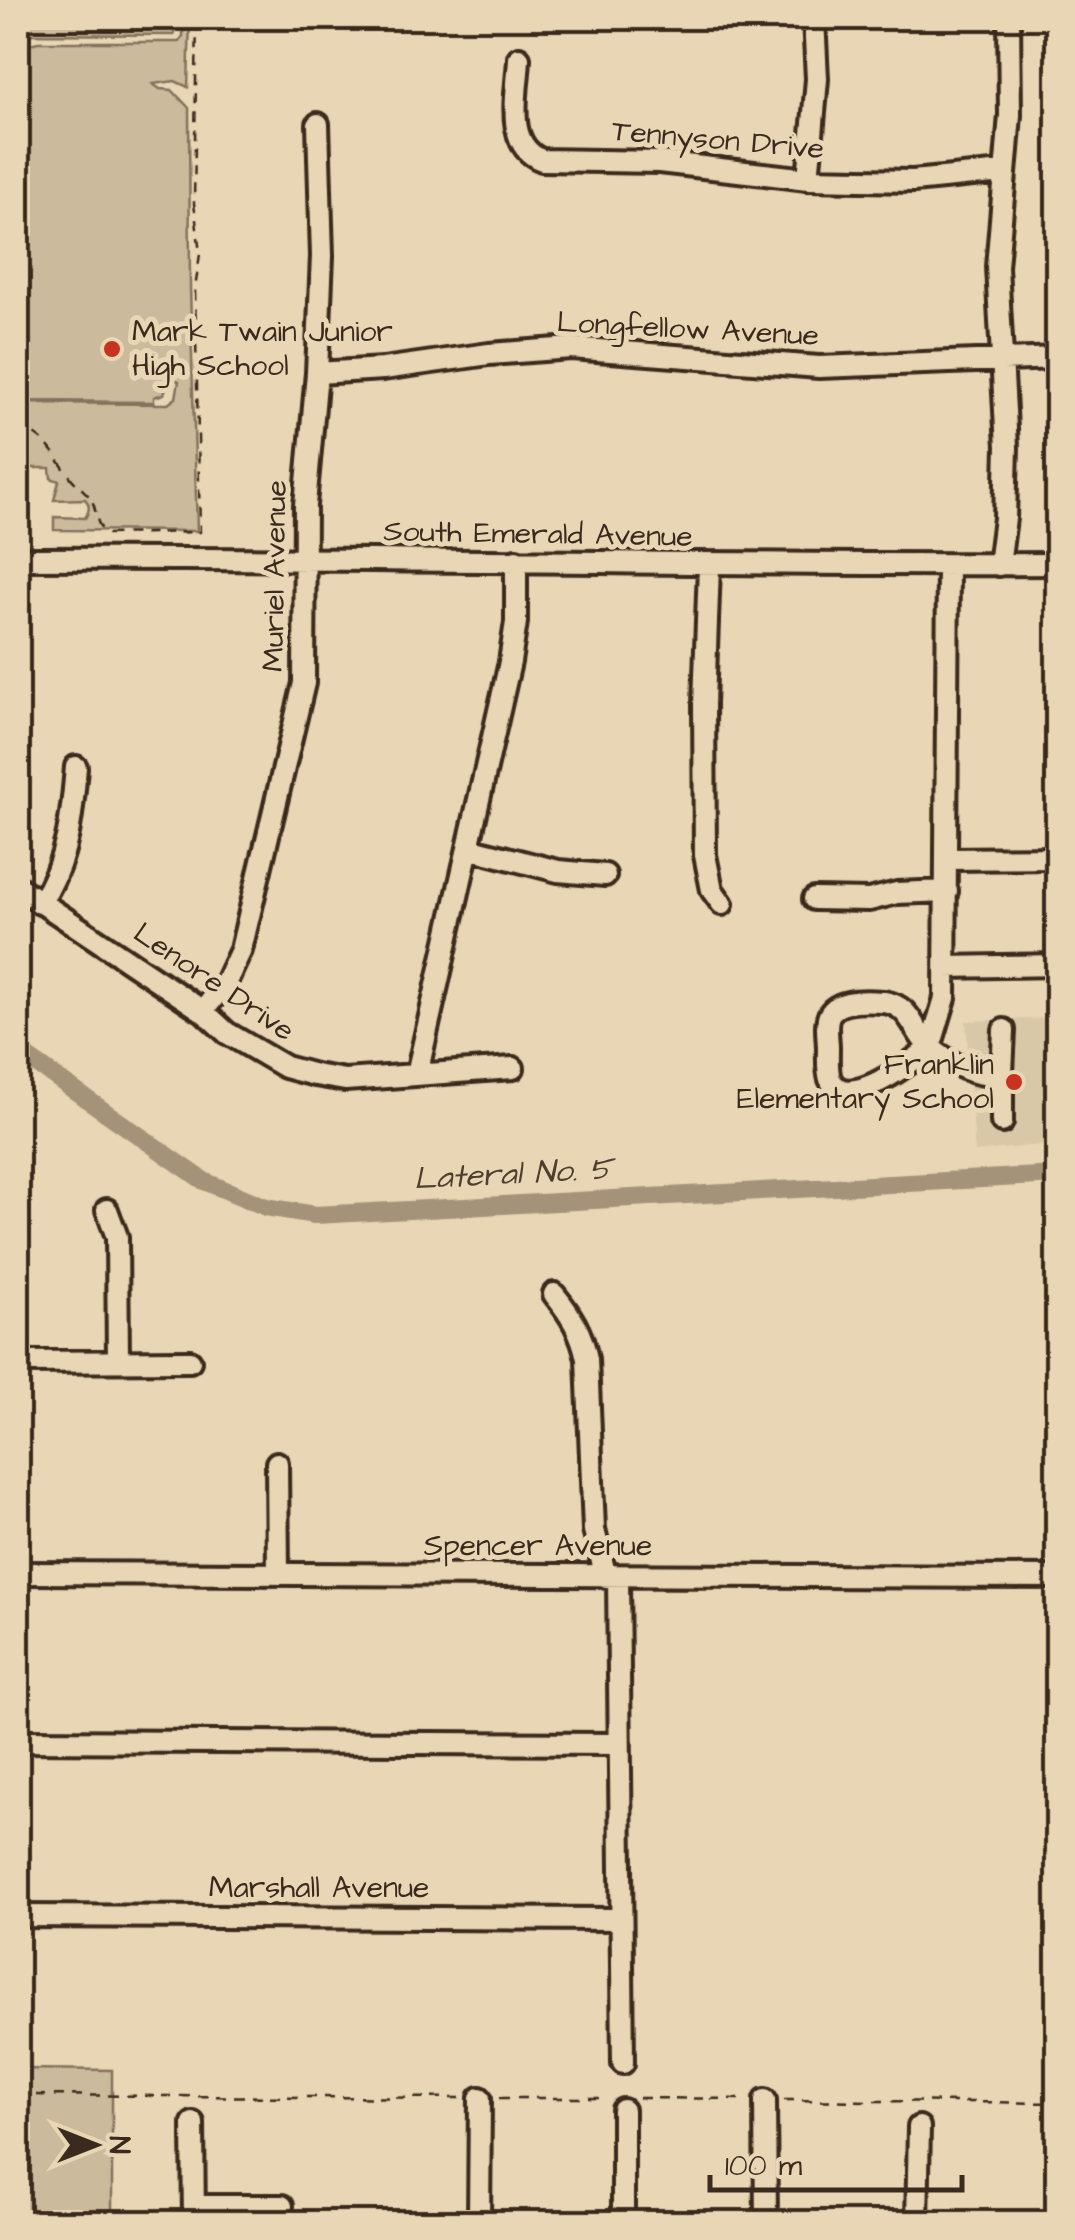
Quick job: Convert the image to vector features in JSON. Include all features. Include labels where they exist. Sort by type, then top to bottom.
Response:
[{"type":"street","points":[[808,178],[817,79],[814,18]]},
{"type":"street","points":[[999,565],[1007,447],[998,267],[1010,114],[1009,18]]},
{"type":"street","name":"Tennyson Drive","points":[[519,58],[517,137],[531,156],[542,160],[659,162],[808,178],[913,181],[1003,172]]},
{"type":"street","name":"Muriel Avenue","points":[[203,1010],[226,982],[241,950],[304,683],[304,505],[317,373],[322,256],[318,124]]},
{"type":"street","name":"Longfellow Avenue","points":[[317,373],[570,348],[819,367],[1058,358]]},
{"type":"street","name":"South Emerald Avenue","points":[[18,559],[516,560],[709,566],[1058,564]]},
{"type":"street","points":[[417,1074],[510,662],[516,622],[516,560]]},
{"type":"street","points":[[948,565],[945,998],[930,1048],[860,1090],[846,1091],[835,1086],[828,1076],[828,1017],[834,1008],[845,1003],[886,1002],[900,1007],[911,1018],[930,1048],[980,1074],[1002,1072]]},
{"type":"street","points":[[709,566],[704,704],[705,856],[712,890],[722,904]]},
{"type":"street","points":[[40,903],[53,884],[65,852],[76,767]]},
{"type":"street","points":[[468,848],[558,871],[605,875]]},
{"type":"street","points":[[947,859],[1058,858]]},
{"type":"street","name":"Lenore Drive","points":[[18,888],[203,1010],[227,1033],[286,1067],[346,1080],[512,1068]]},
{"type":"street","points":[[814,899],[868,900],[897,893],[947,891]]},
{"type":"street","points":[[946,967],[1058,965]]},
{"type":"street","points":[[1002,1122],[1004,1030]]},
{"type":"street","points":[[107,1210],[118,1237],[118,1362]]},
{"type":"street","points":[[554,1294],[584,1338],[594,1530],[612,1577],[622,2063]]},
{"type":"street","points":[[18,1362],[190,1361]]},
{"type":"street","points":[[277,1463],[278,1573]]},
{"type":"street","name":"Spencer Avenue","points":[[18,1573],[1058,1577]]},
{"type":"street","points":[[18,1742],[618,1744]]},
{"type":"street","name":"Marshall Avenue","points":[[18,1916],[620,1919]]},
{"type":"street","points":[[478,2222],[480,2098]]},
{"type":"street","points":[[765,2100],[766,2222]]},
{"type":"street","points":[[622,2222],[627,2102]]},
{"type":"street","points":[[194,2123],[194,2214],[282,2206]]},
{"type":"street","points":[[917,2222],[918,2127]]},
{"type":"path","points":[[18,427],[38,436],[56,452],[66,472],[92,501],[96,522],[108,534],[200,532],[195,289],[200,254],[194,164],[197,18]]},
{"type":"path","points":[[18,2095],[1058,2102]]},
{"type":"shaded area","points":[[18,18],[174,18],[174,35],[18,34]]},
{"type":"shaded area","name":"Mark Twain Junior High School","points":[[183,18],[190,18],[188,87],[175,81],[153,84],[172,90],[189,108],[197,531],[54,530],[54,517],[85,518],[88,504],[85,499],[54,500],[59,481],[51,478],[50,468],[18,468],[18,403],[168,404],[176,398],[179,381],[169,378],[164,394],[154,397],[154,402],[18,401],[18,47],[38,42],[179,42]]},
{"type":"shaded area","name":"Franklin Elementary School","points":[[1057,1018],[1057,1143],[975,1152],[966,1021]]},
{"type":"shaded area","points":[[18,2069],[112,2070],[112,2222],[18,2222]]},
{"type":"waterway","name":"Lateral No. 5","points":[[18,1051],[204,1181],[266,1207],[315,1215],[1058,1175]]},
{"type":"place","name":"Mark Twain Junior High School","points":[[112,349]]},
{"type":"place","name":"Franklin Elementary School","points":[[1014,1082]]}]
